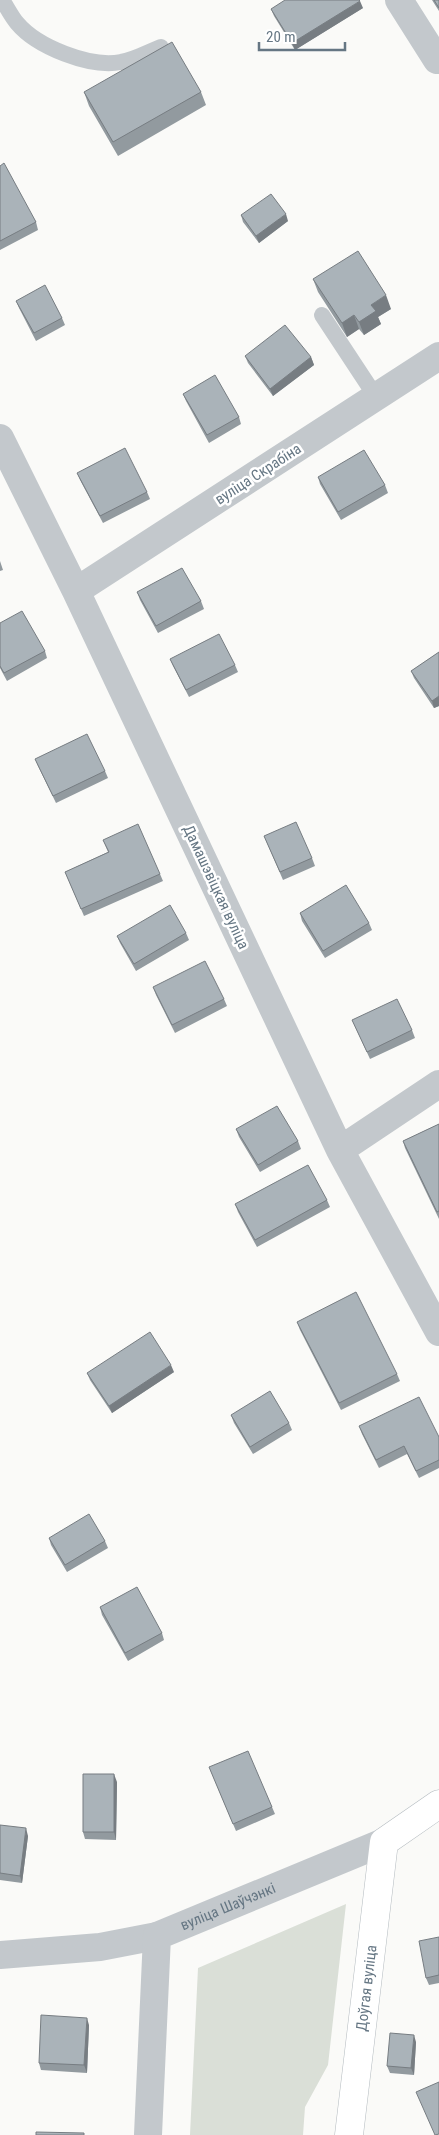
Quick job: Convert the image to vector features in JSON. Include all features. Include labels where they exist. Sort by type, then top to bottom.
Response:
[{"type":"main road","name":"вуліца Шаўчэнкі","points":[[384,1842],[439,1804]]},
{"type":"main road","name":"Доўгая вуліца","points":[[349,2135],[384,1842]]},
{"type":"street","points":[[399,0],[437,60]]},
{"type":"street","name":"вуліца Скрабіна","points":[[76,590],[439,356]]},
{"type":"street","name":"Дамашэвіцкая вуліца","points":[[0,438],[76,590],[340,1150],[439,1332]]},
{"type":"street","points":[[340,1150],[439,1084]]},
{"type":"street","name":"вуліца Шаўчэнкі","points":[[0,1955],[100,1947],[156,1936],[384,1842]]},
{"type":"street","points":[[148,2135],[156,1936]]},
{"type":"lane","points":[[2,0],[18,24],[52,50],[78,58],[103,63],[122,62],[161,47]]},
{"type":"lane","points":[[322,315],[376,397]]},
{"type":"shaded area","points":[[346,1904],[328,2065],[305,2107],[303,2135],[190,2135],[198,1968]]},
{"type":"building","points":[[285,0],[360,1],[292,43],[271,9]]},
{"type":"building","points":[[434,0],[439,0],[439,8]]},
{"type":"building","points":[[172,42],[201,92],[113,142],[84,92]]},
{"type":"building","points":[[4,163],[36,222],[0,241],[0,166]]},
{"type":"building","points":[[271,194],[286,214],[256,236],[241,215]]},
{"type":"building","points":[[358,251],[386,295],[371,305],[376,311],[359,322],[354,315],[342,323],[313,279]]},
{"type":"building","points":[[45,285],[62,318],[34,333],[16,301]]},
{"type":"building","points":[[285,325],[311,357],[270,389],[245,356]]},
{"type":"building","points":[[215,375],[239,417],[207,435],[183,394]]},
{"type":"building","points":[[125,448],[147,492],[100,516],[77,473]]},
{"type":"building","points":[[364,450],[385,485],[338,512],[318,477]]},
{"type":"building","points":[[182,568],[201,601],[156,626],[137,592]]},
{"type":"building","points":[[22,611],[45,651],[4,673],[0,666],[0,623]]},
{"type":"building","points":[[219,634],[235,665],[186,690],[170,659]]},
{"type":"building","points":[[439,652],[439,696],[432,701],[411,671]]},
{"type":"building","points":[[87,734],[105,771],[53,796],[35,759]]},
{"type":"building","points":[[296,822],[312,858],[280,872],[264,836]]},
{"type":"building","points":[[138,824],[160,874],[81,909],[65,872],[109,852],[103,840]]},
{"type":"building","points":[[346,885],[369,923],[323,951],[300,913]]},
{"type":"building","points":[[170,905],[186,933],[134,964],[117,936]]},
{"type":"building","points":[[205,961],[224,999],[172,1025],[153,987]]},
{"type":"building","points":[[397,999],[412,1030],[367,1052],[352,1020]]},
{"type":"building","points":[[277,1106],[298,1141],[258,1165],[236,1129]]},
{"type":"building","points":[[439,1124],[439,1211],[437,1212],[403,1141]]},
{"type":"building","points":[[308,1165],[327,1200],[255,1240],[235,1204]]},
{"type":"building","points":[[356,1292],[397,1374],[339,1403],[297,1322]]},
{"type":"building","points":[[150,1332],[171,1365],[109,1406],[87,1373]]},
{"type":"building","points":[[270,1391],[289,1423],[250,1447],[231,1415]]},
{"type":"building","points":[[419,1397],[439,1437],[439,1460],[416,1471],[404,1446],[376,1460],[359,1426]]},
{"type":"building","points":[[89,1514],[105,1541],[65,1565],[49,1538]]},
{"type":"building","points":[[137,1587],[162,1633],[125,1653],[100,1607]]},
{"type":"building","points":[[248,1751],[272,1807],[233,1824],[209,1767]]},
{"type":"building","points":[[83,1774],[114,1774],[114,1832],[83,1832]]},
{"type":"building","points":[[0,1825],[26,1828],[20,1876],[0,1873]]},
{"type":"building","points":[[439,1937],[439,1975],[426,1978],[419,1941]]},
{"type":"building","points":[[41,2015],[87,2018],[84,2065],[39,2063]]},
{"type":"building","points":[[390,2033],[414,2035],[411,2068],[387,2066]]},
{"type":"building","points":[[439,2082],[439,2134],[435,2135],[416,2092]]},
{"type":"building","points":[[36,2132],[84,2133],[84,2135],[36,2135]]}]
